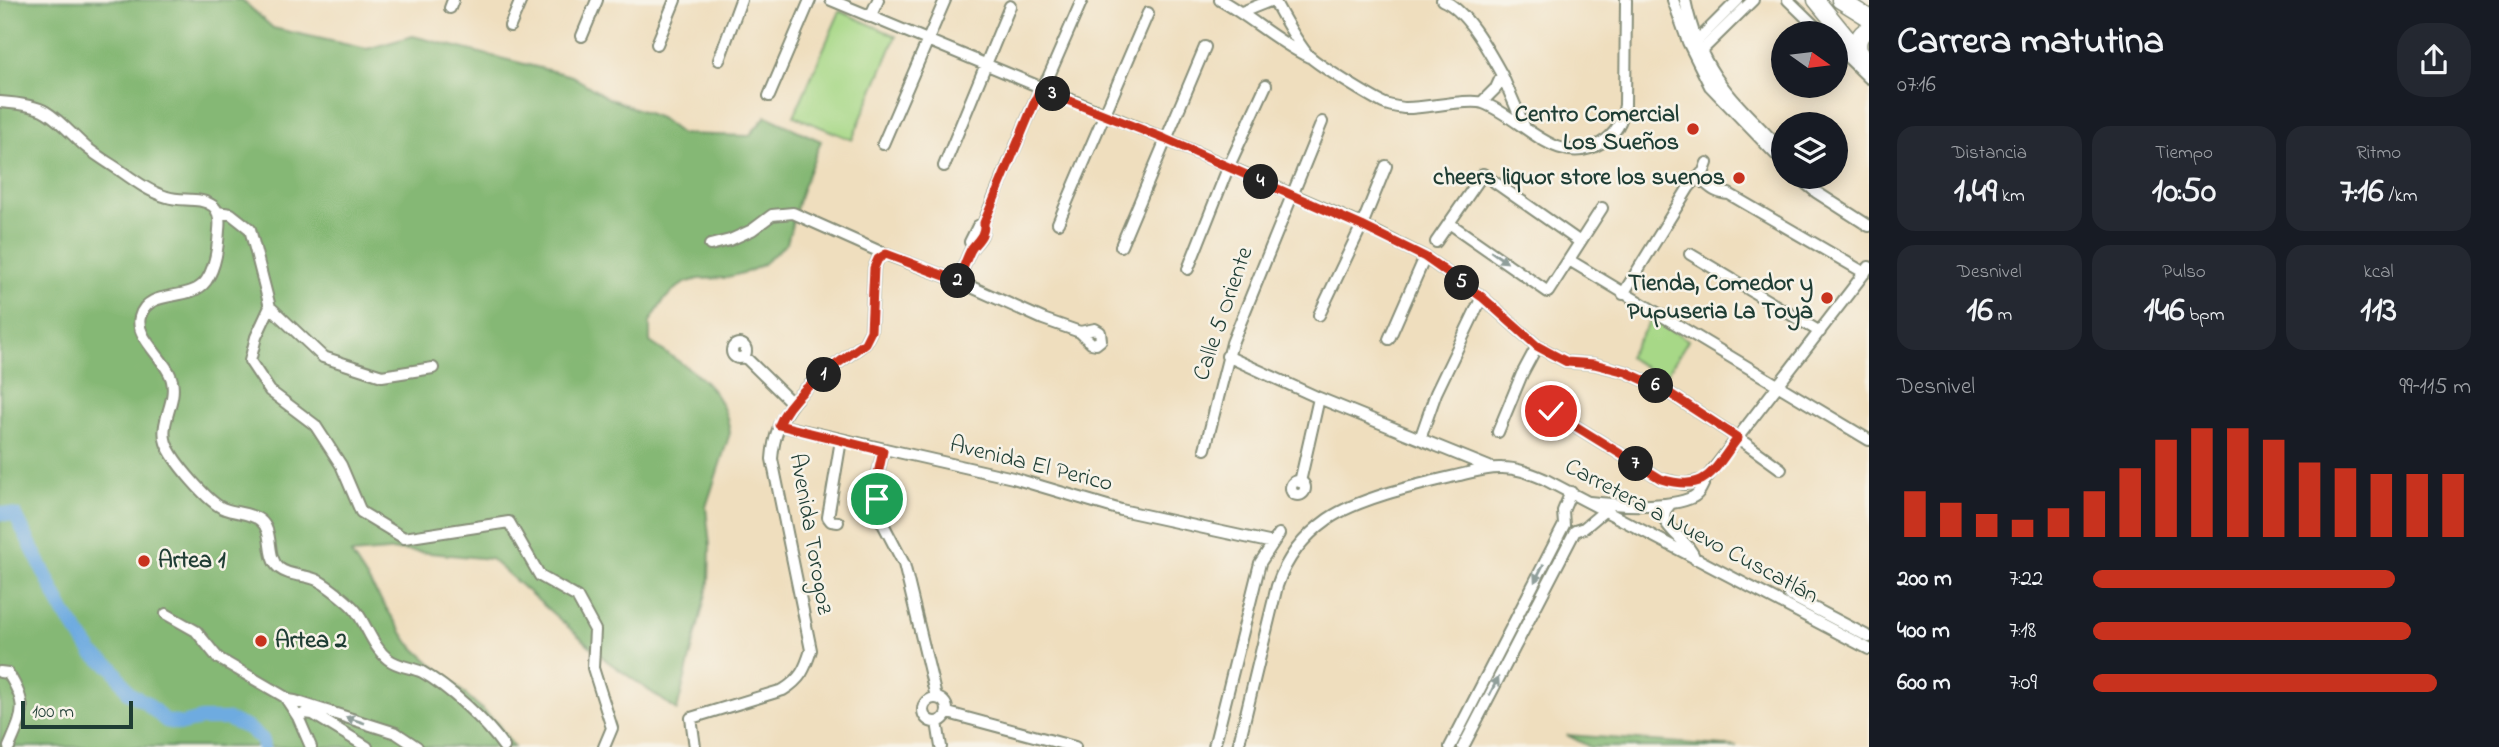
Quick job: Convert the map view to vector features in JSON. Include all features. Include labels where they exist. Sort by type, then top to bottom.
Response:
[{"type":"highway","points":[[1816,0],[1867,70]]},
{"type":"highway","points":[[1840,0],[1869,18]]},
{"type":"highway","points":[[1867,70],[1858,41],[1869,29]]},
{"type":"street","points":[[510,26],[521,0]]},
{"type":"street","points":[[582,36],[597,0]]},
{"type":"street","points":[[657,44],[675,0]]},
{"type":"street","points":[[719,60],[741,0]]},
{"type":"street","points":[[769,96],[810,0]]},
{"type":"street","points":[[831,0],[1165,139],[1362,226],[1425,257],[1482,297],[1537,346],[1567,362],[1594,364],[1626,372],[1663,389],[1781,470]]},
{"type":"street","points":[[870,17],[878,0]]},
{"type":"street","points":[[883,144],[945,0]]},
{"type":"street","points":[[958,281],[973,247],[970,242],[978,226],[984,223],[1040,89],[1048,78],[1082,0]]},
{"type":"street","points":[[1220,0],[1242,12],[1295,51],[1386,104],[1402,108],[1482,102],[1513,118],[1558,149],[1571,152],[1586,151],[1598,145],[1609,139],[1618,128],[1625,105],[1626,0]]},
{"type":"street","points":[[1242,12],[1273,0],[1309,57]]},
{"type":"street","points":[[1442,0],[1451,3],[1460,12],[1487,49],[1502,75],[1525,128]]},
{"type":"street","points":[[1674,0],[1710,86],[1771,150]]},
{"type":"street","points":[[1685,0],[1696,49],[1728,95],[1771,139]]},
{"type":"street","points":[[1696,49],[1738,0]]},
{"type":"street","points":[[1696,49],[1753,0]]},
{"type":"street","points":[[1788,0],[1810,21]]},
{"type":"street","points":[[944,166],[1010,6]]},
{"type":"street","points":[[1058,223],[1148,13]]},
{"type":"street","points":[[1121,246],[1205,47]]},
{"type":"street","points":[[1848,55],[1867,70]]},
{"type":"street","points":[[1482,102],[1496,88],[1502,75]]},
{"type":"street","points":[[1188,269],[1228,168],[1266,85]]},
{"type":"street","points":[[0,102],[45,111],[89,149],[139,184],[164,197],[203,201],[214,207],[220,218],[219,236],[216,256],[206,281],[190,293],[154,301],[144,309],[139,318],[143,336],[172,378],[172,400],[164,434],[166,444],[212,501],[225,509],[258,518],[264,524],[274,560],[281,569],[320,581],[355,608],[379,650],[389,660],[421,671],[435,681],[488,726],[504,747]]},
{"type":"street","name":"Calle 5 Oriente","points":[[1205,449],[1227,356],[1322,122]]},
{"type":"street","points":[[1623,293],[1707,163]]},
{"type":"street","points":[[1319,315],[1362,226],[1386,166]]},
{"type":"street","points":[[1436,242],[1483,174],[1580,242]]},
{"type":"street","points":[[1587,502],[1626,505],[1671,503],[1693,497],[1867,270],[1729,194],[1711,190],[1698,177]]},
{"type":"street","points":[[1812,189],[1869,226]]},
{"type":"street","points":[[1824,189],[1869,217]]},
{"type":"street","points":[[1449,223],[1548,292],[1602,208]]},
{"type":"street","points":[[217,212],[231,214],[250,229],[270,307],[323,357],[382,376],[433,368]]},
{"type":"street","points":[[710,245],[752,230],[772,215],[793,213],[886,254],[1080,332]]},
{"type":"street","name":"Avenida Torogoz","points":[[695,747],[691,719],[783,690],[795,683],[805,670],[811,650],[772,459],[773,445],[779,425],[791,402],[865,343],[871,331],[874,268],[878,259],[886,254]]},
{"type":"street","points":[[1690,254],[1820,332]]},
{"type":"street","points":[[1390,339],[1425,257]]},
{"type":"street","points":[[1569,260],[1869,440]]},
{"type":"street","points":[[1420,439],[1436,393],[1482,297]]},
{"type":"street","points":[[270,307],[256,337],[250,361],[270,391],[315,425],[341,465],[361,512],[404,538],[509,522],[540,576],[577,597],[596,630],[593,668],[612,728],[604,747]]},
{"type":"street","points":[[1498,432],[1537,346]]},
{"type":"street","points":[[744,356],[791,402]]},
{"type":"street","points":[[1227,356],[1319,398],[1490,468]]},
{"type":"street","points":[[1300,482],[1319,398]]},
{"type":"street","points":[[1551,411],[1661,479],[1684,484],[1705,480]]},
{"type":"street","name":"Avenida El Perico","points":[[779,425],[883,451],[1013,478],[1121,510],[1276,538],[1260,563],[1213,747]]},
{"type":"street","points":[[838,522],[831,521],[828,517],[841,440]]},
{"type":"street","points":[[883,451],[876,483],[881,520],[904,564],[936,697],[945,702],[948,712],[944,719],[937,722],[926,718],[923,711],[928,700],[936,697]]},
{"type":"street","name":"Carretera a Nuevo Cuscatlán","points":[[1238,747],[1277,586],[1283,570],[1302,543],[1328,519],[1345,509],[1423,484],[1490,468],[1522,470],[1571,492],[1603,512],[1869,649]]},
{"type":"street","points":[[1463,747],[1564,525],[1563,511],[1571,492]]},
{"type":"street","points":[[1671,503],[1665,511],[1664,519],[1678,538],[1692,550],[1695,559]]},
{"type":"street","points":[[1450,747],[1575,531],[1584,528],[1603,512]]},
{"type":"street","points":[[1564,525],[1575,531]]},
{"type":"street","points":[[1789,595],[1869,637]]},
{"type":"street","points":[[166,614],[196,631],[218,658],[282,694],[298,717],[311,747]]},
{"type":"street","points":[[0,672],[8,673],[18,687],[24,710],[9,747]]},
{"type":"street","points":[[288,700],[396,733],[417,747]]},
{"type":"street","points":[[948,712],[1041,743],[1075,747]]},
{"type":"street","points":[[298,717],[305,713],[313,714],[367,747]]},
{"type":"street","points":[[937,722],[941,747]]},
{"type":"green space","points":[[0,0],[242,0],[273,28],[367,49],[413,36],[572,76],[608,98],[660,118],[681,134],[749,136],[766,116],[821,141],[801,192],[787,243],[762,265],[750,271],[725,278],[698,279],[685,283],[664,300],[650,322],[650,342],[690,369],[712,390],[726,416],[730,433],[706,507],[710,546],[709,582],[677,710],[607,661],[491,559],[399,550],[351,554],[409,643],[497,723],[514,747],[0,747]]},
{"type":"green space","points":[[840,11],[896,36],[852,140],[794,116]]},
{"type":"green space","points":[[1652,318],[1688,340],[1664,379],[1628,357]]},
{"type":"green space","points":[[1567,735],[1737,747],[1590,747]]},
{"type":"waterway","points":[[0,513],[16,516],[64,612],[93,654],[113,668],[129,693],[145,702],[166,721],[182,724],[201,719],[227,719],[248,728],[262,739],[263,747]]},
{"type":"place","name":"Centro Comercial Los Sueños","points":[[1693,129]]},
{"type":"place","name":"cheers liquor store los suenos","points":[[1739,178]]},
{"type":"place","name":"Tienda, Comedor y Pupuseria La Toya","points":[[1827,298]]},
{"type":"place","name":"Artea 1","points":[[144,561]]},
{"type":"place","name":"Artea 2","points":[[261,641]]},
{"type":"route","points":[[877,499],[876,483],[883,451],[779,425],[782,416],[791,402],[865,343],[871,331],[874,268],[878,259],[886,254],[958,281],[973,247],[982,237],[984,223],[1040,89],[1165,139],[1362,226],[1425,257],[1511,320],[1537,346],[1567,362],[1594,364],[1626,372],[1663,389],[1738,438],[1705,480],[1675,483],[1661,479],[1551,411]]}]
